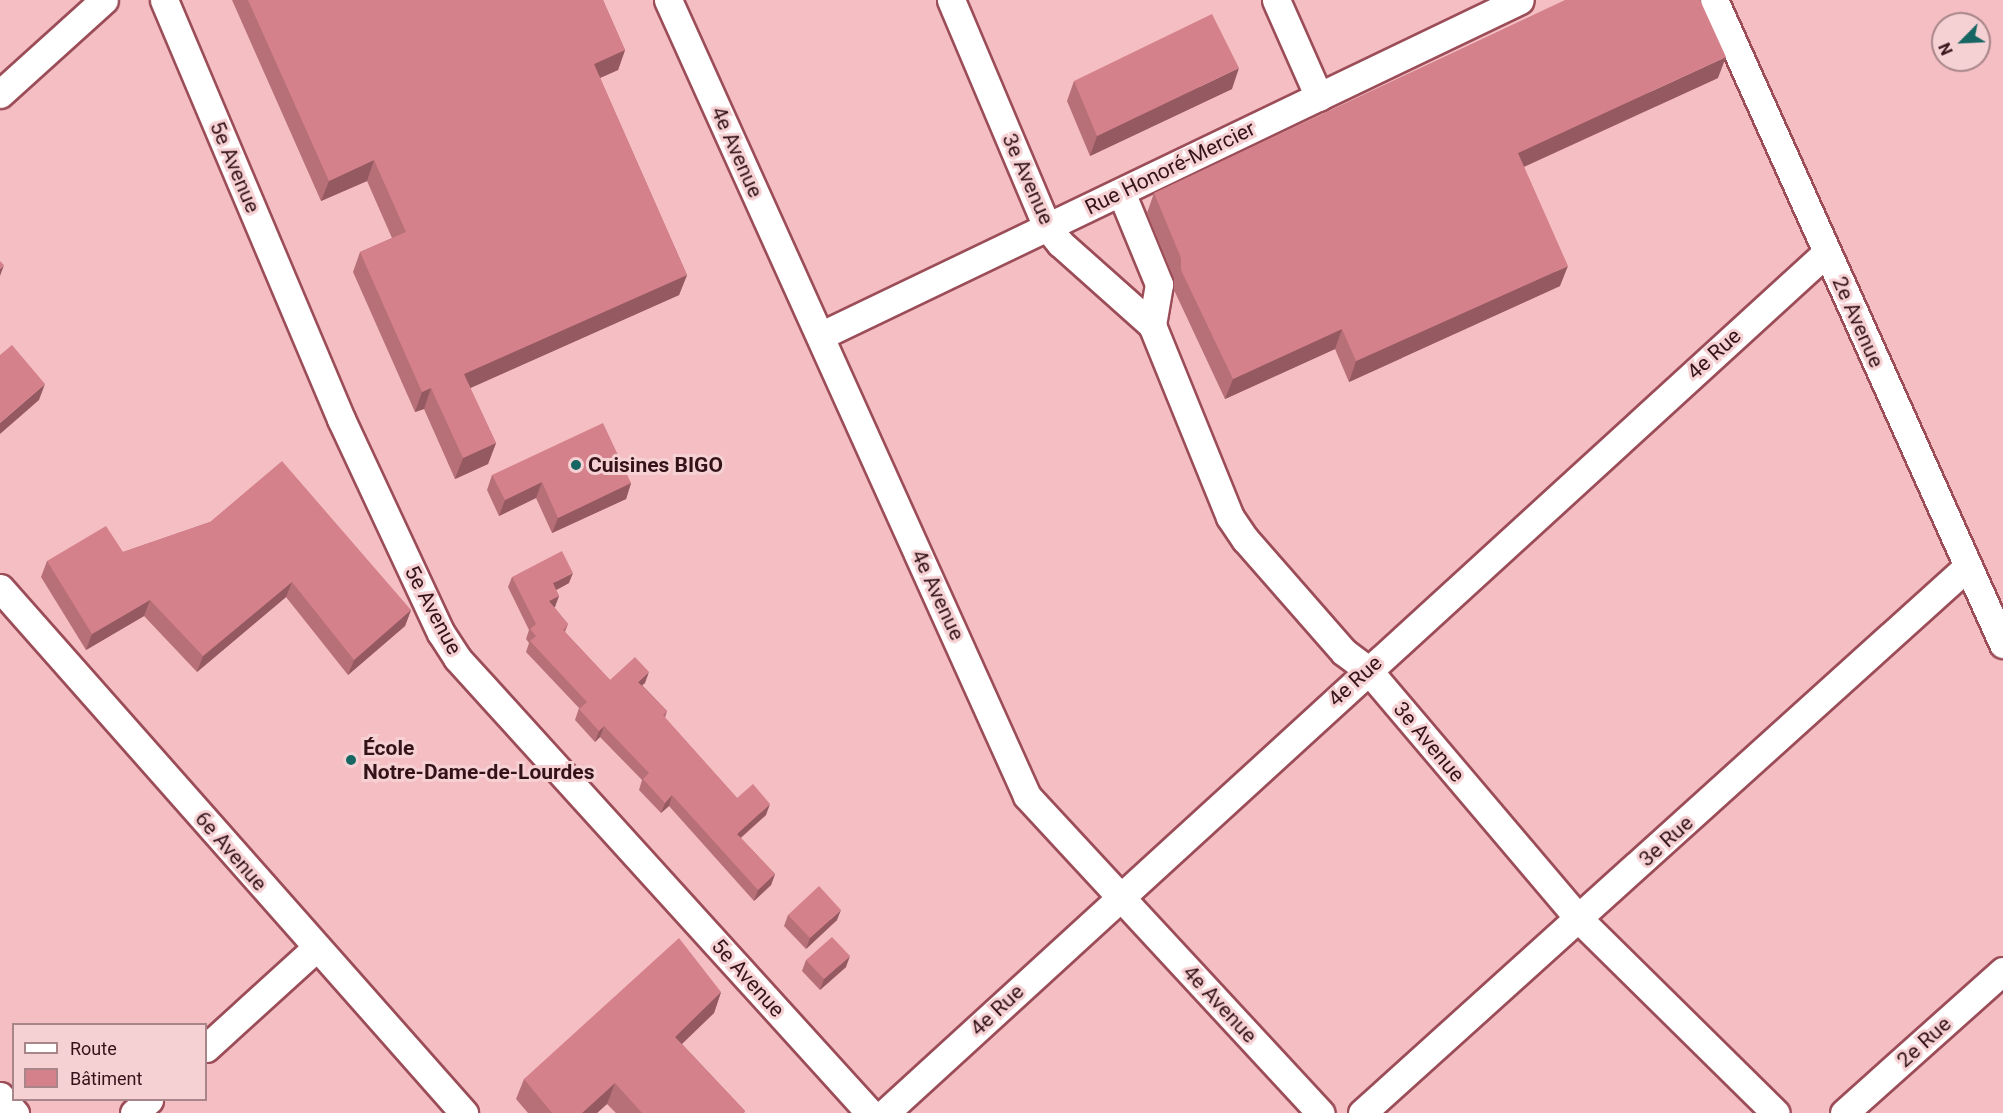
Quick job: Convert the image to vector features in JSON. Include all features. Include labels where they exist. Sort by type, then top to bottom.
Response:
[{"type":"street","points":[[0,94],[104,0]]},
{"type":"street","name":"5e Avenue","points":[[164,0],[346,429],[427,605],[458,658],[870,1113]]},
{"type":"street","name":"4e Avenue","points":[[668,0],[1027,796],[1321,1113]]},
{"type":"street","name":"3e Avenue","points":[[951,0],[1047,227],[1060,243],[1152,325],[1230,516],[1298,602],[1344,652],[1368,670],[1579,919],[1776,1113]]},
{"type":"street","points":[[1276,0],[1319,97]]},
{"type":"street","name":"Rue Honoré-Mercier","points":[[820,336],[1520,0]]},
{"type":"street","name":"2e Avenue","points":[[1714,0],[2003,644]]},
{"type":"street","points":[[1121,192],[1158,284],[1152,325]]},
{"type":"street","name":"4e Rue","points":[[885,1113],[1827,252]]},
{"type":"street","name":"3e Rue","points":[[1362,1113],[1968,566]]},
{"type":"street","name":"6e Avenue","points":[[0,588],[464,1113]]},
{"type":"street","points":[[207,1047],[316,948]]},
{"type":"street","name":"2e Rue","points":[[1844,1113],[2003,971]]},
{"type":"street","points":[[0,1096],[15,1113]]},
{"type":"street","points":[[135,1113],[148,1101]]},
{"type":"building","points":[[248,0],[603,0],[625,50],[594,64],[687,275],[464,374],[496,443],[463,458],[431,388],[422,392],[360,252],[406,232],[374,160],[329,181]]},
{"type":"building","points":[[1565,0],[1700,0],[1726,57],[1518,153],[1568,266],[1356,361],[1342,329],[1233,379],[1181,270],[1181,258],[1154,193]]},
{"type":"building","points":[[1212,14],[1239,68],[1097,136],[1074,81]]},
{"type":"building","points":[[12,345],[45,384],[0,423],[0,355]]},
{"type":"building","name":"Cuisines BIGO","points":[[603,423],[631,483],[558,518],[542,482],[505,500],[492,475]]},
{"type":"building","points":[[282,461],[411,610],[354,660],[292,582],[203,656],[150,600],[92,634],[47,561],[106,526],[123,552],[210,522]]},
{"type":"building","points":[[562,551],[573,573],[553,583],[559,596],[549,601],[568,624],[563,630],[610,680],[635,657],[649,672],[638,682],[667,711],[663,715],[737,798],[753,784],[770,804],[737,834],[775,874],[758,890],[672,795],[665,803],[643,779],[649,773],[604,726],[599,731],[579,709],[587,702],[530,641],[536,636],[530,629],[536,624],[512,577]]},
{"type":"building","points":[[819,886],[841,910],[810,938],[788,915]]},
{"type":"building","points":[[832,937],[850,956],[824,979],[806,960]]},
{"type":"building","points":[[679,938],[721,992],[675,1037],[745,1111],[743,1113],[642,1113],[615,1083],[582,1113],[552,1113],[524,1079]]},
{"type":"place","name":"Cuisines BIGO","points":[[576,465]]},
{"type":"place","name":"École Notre-Dame-de-Lourdes","points":[[351,760]]}]
